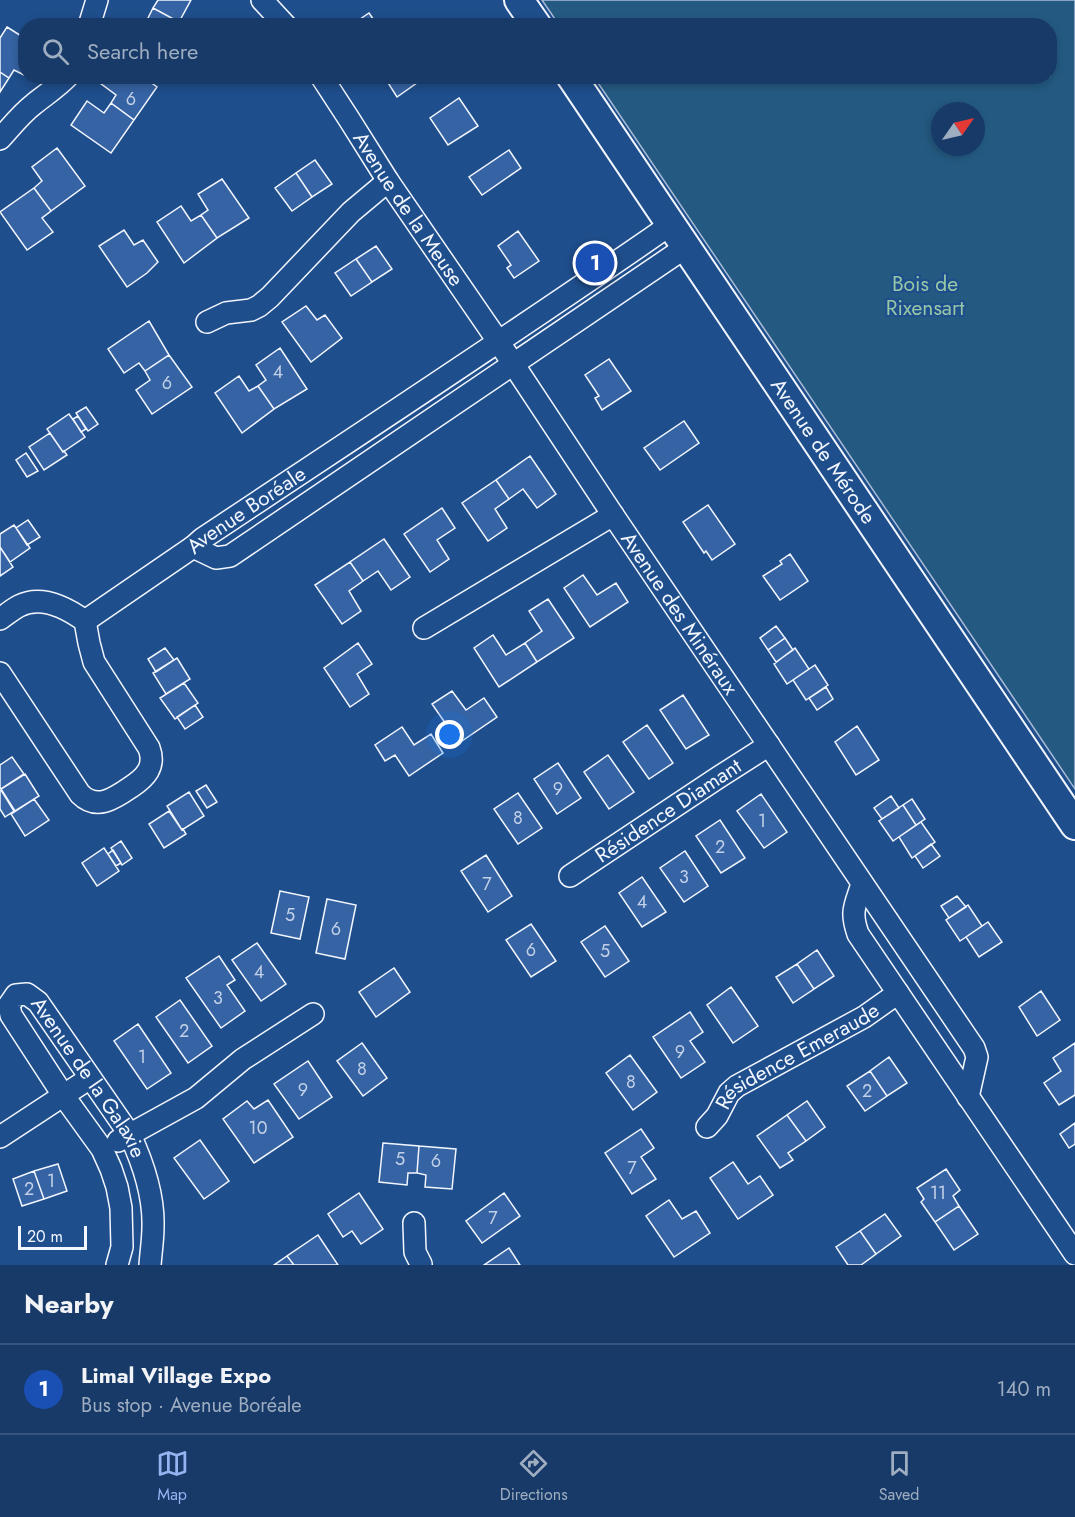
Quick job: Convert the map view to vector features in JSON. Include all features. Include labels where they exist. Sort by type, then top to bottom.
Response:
[{"type":"street","points":[[91,18],[96,0]]},
{"type":"street","points":[[262,0],[279,18]]},
{"type":"street","points":[[519,0],[531,18]]},
{"type":"street","points":[[0,139],[19,117],[60,84]]},
{"type":"street","name":"Avenue de la Meuse","points":[[326,84],[388,182],[498,341]]},
{"type":"street","name":"Avenue de Mérode","points":[[576,84],[1075,825]]},
{"type":"street","points":[[207,322],[226,313],[243,312],[259,306],[351,212],[388,182]]},
{"type":"street","name":"Avenue Boréale","points":[[678,236],[514,365],[230,556],[216,558],[193,548],[202,539],[560,301],[678,236]]},
{"type":"street","name":"Avenue des Minéraux","points":[[498,341],[974,1048],[977,1057],[968,1097]]},
{"type":"street","points":[[424,628],[613,515]]},
{"type":"street","points":[[86,621],[193,548]]},
{"type":"street","points":[[0,619],[18,606],[36,601],[53,603],[86,621],[94,662],[151,753],[147,773],[118,797],[100,803],[90,801],[80,794],[0,673]]},
{"type":"street","name":"Résidence Diamant","points":[[570,876],[718,777],[769,746]]},
{"type":"street","points":[[862,884],[853,911],[858,934],[1075,1254]]},
{"type":"street","name":"Résidence Emeraude","points":[[707,1126],[717,1116],[729,1093],[737,1086],[864,1017],[898,993]]},
{"type":"street","name":"Avenue de la Galaxie","points":[[117,1265],[122,1247],[121,1208],[117,1187],[102,1149],[63,1095],[11,1015],[9,1005],[16,995],[27,994],[38,1002],[130,1135],[138,1152],[150,1193],[153,1229],[150,1265]]},
{"type":"street","points":[[102,1149],[196,1098],[243,1059],[313,1014]]},
{"type":"street","points":[[0,1137],[90,1078]]},
{"type":"street","points":[[414,1223],[416,1252],[421,1265]]},
{"type":"green space","name":"Bois de Rixensart","points":[[542,0],[1075,0],[1075,789],[599,84],[1057,84],[1057,18],[554,18]]},
{"type":"building","points":[[158,0],[191,0],[181,18],[172,18],[153,8]]},
{"type":"building","points":[[153,8],[172,18],[148,18]]},
{"type":"building","points":[[369,13],[372,18],[362,18]]},
{"type":"building","points":[[7,27],[18,34],[18,72],[14,70],[9,78],[0,72],[0,38]]},
{"type":"building","points":[[0,72],[9,78],[0,92]]},
{"type":"building","points":[[101,84],[153,84],[157,87],[134,120],[111,103],[116,95]]},
{"type":"building","points":[[389,84],[415,84],[397,97]]},
{"type":"building","points":[[459,98],[478,126],[448,145],[430,118]]},
{"type":"building","points":[[87,101],[104,113],[111,103],[134,120],[111,153],[71,125]]},
{"type":"building","points":[[57,148],[85,186],[51,211],[34,188],[42,181],[32,167]]},
{"type":"building","points":[[509,150],[521,168],[482,195],[469,177]]},
{"type":"building","points":[[315,160],[332,184],[312,197],[296,173]]},
{"type":"building","points":[[296,173],[312,197],[292,211],[275,188]]},
{"type":"building","points":[[222,179],[249,218],[217,238],[201,215],[208,210],[198,194]]},
{"type":"building","points":[[34,188],[51,211],[42,218],[53,232],[27,250],[0,212]]},
{"type":"building","points":[[181,206],[191,221],[201,215],[217,238],[184,263],[157,222]]},
{"type":"building","points":[[124,230],[134,245],[143,240],[158,262],[127,287],[99,246]]},
{"type":"building","points":[[518,231],[539,261],[514,278],[507,268],[511,265],[498,246]]},
{"type":"building","points":[[376,246],[392,269],[372,282],[356,259]]},
{"type":"building","points":[[356,259],[372,282],[351,296],[335,273]]},
{"type":"building","points":[[306,306],[317,320],[325,315],[342,338],[311,362],[282,322]]},
{"type":"building","points":[[149,321],[169,355],[145,371],[139,363],[124,373],[108,349]]},
{"type":"building","points":[[280,348],[307,389],[274,409],[258,386],[266,380],[256,365]]},
{"type":"building","points":[[169,355],[192,387],[152,414],[136,390],[150,380],[145,371]]},
{"type":"building","points":[[609,359],[631,391],[602,410],[595,398],[599,396],[585,375]]},
{"type":"building","points":[[239,376],[249,391],[258,386],[274,409],[242,433],[215,393]]},
{"type":"building","points":[[86,407],[98,424],[88,431],[76,413]]},
{"type":"building","points":[[69,414],[85,437],[63,452],[47,429]]},
{"type":"building","points":[[78,416],[86,429],[81,432],[73,419]]},
{"type":"building","points":[[684,421],[699,443],[660,470],[644,448]]},
{"type":"building","points":[[50,433],[67,455],[44,470],[29,447]]},
{"type":"building","points":[[26,453],[38,471],[27,477],[16,460]]},
{"type":"building","points":[[530,456],[556,494],[537,508],[523,489],[509,499],[496,480]]},
{"type":"building","points":[[496,480],[509,499],[495,509],[507,528],[488,541],[462,503]]},
{"type":"building","points":[[708,505],[735,544],[712,560],[706,551],[704,553],[683,522]]},
{"type":"building","points":[[442,508],[455,528],[437,540],[449,559],[430,572],[404,534]]},
{"type":"building","points":[[28,520],[40,537],[27,545],[16,528]]},
{"type":"building","points":[[14,525],[30,548],[10,562],[0,547],[0,534]]},
{"type":"building","points":[[384,539],[410,577],[391,590],[378,571],[363,581],[350,562]]},
{"type":"building","points":[[0,547],[13,567],[0,576]]},
{"type":"building","points":[[790,554],[808,581],[780,600],[763,576],[782,564],[780,561]]},
{"type":"building","points":[[350,562],[363,581],[349,591],[361,611],[342,624],[315,585]]},
{"type":"building","points":[[583,575],[597,595],[616,583],[628,602],[590,627],[564,588]]},
{"type":"building","points":[[548,599],[574,638],[537,662],[525,643],[542,631],[529,611]]},
{"type":"building","points":[[776,626],[785,638],[768,650],[760,638]]},
{"type":"building","points":[[493,635],[506,655],[525,643],[537,662],[499,687],[474,648]]},
{"type":"building","points":[[785,638],[793,650],[776,662],[768,650]]},
{"type":"building","points":[[358,643],[372,664],[357,674],[369,694],[350,707],[324,668]]},
{"type":"building","points":[[165,648],[174,660],[156,672],[148,659]]},
{"type":"building","points":[[795,648],[809,669],[787,684],[774,664]]},
{"type":"building","points":[[177,658],[190,679],[166,694],[153,673]]},
{"type":"building","points":[[815,665],[828,685],[806,700],[793,680]]},
{"type":"building","points":[[184,683],[198,703],[175,719],[160,698]]},
{"type":"building","points":[[826,687],[833,699],[817,710],[809,698]]},
{"type":"building","points":[[452,691],[466,710],[484,698],[497,717],[459,743],[432,704]]},
{"type":"building","points":[[683,695],[709,735],[686,749],[660,710]]},
{"type":"building","points":[[195,705],[203,717],[185,729],[177,717]]},
{"type":"building","points":[[647,725],[673,763],[649,779],[623,742]]},
{"type":"building","points":[[857,726],[879,760],[856,775],[835,742]]},
{"type":"building","points":[[402,727],[414,745],[431,734],[443,753],[409,776],[395,755],[385,761],[375,745]]},
{"type":"building","points":[[608,755],[634,792],[609,809],[584,772]]},
{"type":"building","points":[[12,757],[24,774],[1,789],[0,765]]},
{"type":"building","points":[[558,763],[581,798],[557,814],[534,779]]},
{"type":"building","points":[[25,774],[39,796],[15,811],[1,789]]},
{"type":"building","points":[[206,785],[217,802],[207,808],[196,791]]},
{"type":"building","points":[[1,790],[14,811],[5,817],[0,809]]},
{"type":"building","points":[[189,792],[204,816],[182,830],[167,806]]},
{"type":"building","points":[[518,793],[542,828],[518,844],[494,809]]},
{"type":"building","points":[[761,794],[787,832],[764,848],[737,811]]},
{"type":"building","points":[[891,796],[899,808],[882,819],[874,808]]},
{"type":"building","points":[[34,799],[49,820],[25,836],[11,814]]},
{"type":"building","points":[[912,799],[925,819],[916,825],[903,805]]},
{"type":"building","points":[[903,805],[916,825],[893,841],[879,821]]},
{"type":"building","points":[[169,811],[186,834],[164,848],[149,824]]},
{"type":"building","points":[[720,820],[745,858],[721,873],[696,836]]},
{"type":"building","points":[[921,822],[935,842],[912,858],[899,837]]},
{"type":"building","points":[[121,841],[132,858],[122,865],[111,848]]},
{"type":"building","points":[[931,844],[940,856],[923,868],[915,856]]},
{"type":"building","points":[[104,848],[119,871],[97,886],[82,863]]},
{"type":"building","points":[[113,850],[121,863],[116,866],[108,854]]},
{"type":"building","points":[[685,851],[708,886],[684,902],[660,868]]},
{"type":"building","points":[[486,855],[512,896],[488,912],[461,871]]},
{"type":"building","points":[[642,877],[666,912],[642,927],[619,893]]},
{"type":"building","points":[[280,891],[309,897],[300,939],[271,933]]},
{"type":"building","points":[[957,896],[966,907],[949,918],[941,906]]},
{"type":"building","points":[[327,899],[356,905],[345,959],[316,953]]},
{"type":"building","points":[[968,905],[982,926],[960,941],[946,920]]},
{"type":"building","points":[[988,922],[1002,942],[979,957],[966,937]]},
{"type":"building","points":[[531,924],[556,961],[531,977],[506,940]]},
{"type":"building","points":[[605,926],[629,961],[605,977],[581,942]]},
{"type":"building","points":[[257,943],[286,984],[261,1001],[232,960]]},
{"type":"building","points":[[817,950],[834,976],[814,989],[797,964]]},
{"type":"building","points":[[219,956],[235,980],[227,985],[245,1011],[221,1028],[186,978]]},
{"type":"building","points":[[797,964],[814,989],[793,1003],[776,977]]},
{"type":"building","points":[[394,968],[410,992],[376,1017],[359,992]]},
{"type":"building","points":[[731,987],[758,1026],[733,1043],[707,1005]]},
{"type":"building","points":[[1041,991],[1060,1020],[1037,1036],[1019,1007]]},
{"type":"building","points":[[180,1000],[212,1046],[188,1063],[156,1017]]},
{"type":"building","points":[[690,1012],[703,1032],[690,1041],[705,1062],[681,1078],[653,1037]]},
{"type":"building","points":[[138,1024],[171,1073],[147,1089],[114,1041]]},
{"type":"building","points":[[362,1043],[387,1078],[363,1096],[337,1061]]},
{"type":"building","points":[[1075,1043],[1075,1095],[1059,1105],[1044,1083],[1061,1071],[1053,1058]]},
{"type":"building","points":[[630,1055],[657,1092],[633,1110],[606,1073]]},
{"type":"building","points":[[889,1057],[907,1083],[887,1096],[870,1071]]},
{"type":"building","points":[[308,1061],[332,1097],[299,1119],[274,1084]]},
{"type":"building","points":[[870,1071],[887,1096],[865,1111],[847,1086]]},
{"type":"building","points":[[268,1100],[293,1137],[254,1163],[223,1119],[247,1101],[254,1109]]},
{"type":"building","points":[[807,1101],[825,1127],[806,1141],[787,1115]]},
{"type":"building","points":[[787,1115],[806,1141],[788,1153],[793,1160],[780,1168],[757,1136]]},
{"type":"building","points":[[1075,1123],[1075,1144],[1069,1148],[1060,1134]]},
{"type":"building","points":[[641,1129],[654,1148],[641,1157],[656,1179],[632,1194],[605,1153]]},
{"type":"building","points":[[200,1140],[229,1181],[204,1199],[174,1158]]},
{"type":"building","points":[[383,1143],[419,1146],[417,1173],[408,1173],[407,1185],[379,1182]]},
{"type":"building","points":[[419,1146],[456,1149],[452,1189],[425,1187],[426,1175],[417,1173]]},
{"type":"building","points":[[733,1162],[748,1184],[760,1176],[773,1195],[738,1219],[710,1178]]},
{"type":"building","points":[[58,1164],[67,1191],[44,1199],[34,1171]]},
{"type":"building","points":[[946,1169],[960,1190],[953,1196],[959,1206],[935,1222],[921,1202],[924,1199],[917,1188]]},
{"type":"building","points":[[34,1171],[44,1199],[22,1206],[13,1179]]},
{"type":"building","points":[[359,1193],[383,1229],[361,1244],[352,1231],[343,1237],[328,1214]]},
{"type":"building","points":[[504,1193],[520,1216],[482,1243],[466,1221]]},
{"type":"building","points":[[669,1200],[682,1219],[696,1211],[710,1233],[674,1257],[646,1216]]},
{"type":"building","points":[[959,1206],[978,1234],[954,1250],[935,1222]]},
{"type":"building","points":[[885,1214],[901,1236],[876,1254],[860,1231]]},
{"type":"building","points":[[860,1231],[876,1254],[861,1265],[848,1265],[836,1247]]},
{"type":"building","points":[[318,1235],[338,1265],[294,1265],[287,1256]]},
{"type":"building","points":[[509,1248],[520,1265],[484,1265]]},
{"type":"building","points":[[287,1256],[294,1265],[274,1265]]},
{"type":"place","name":"Limal Village Expo","points":[[595,263]]}]
